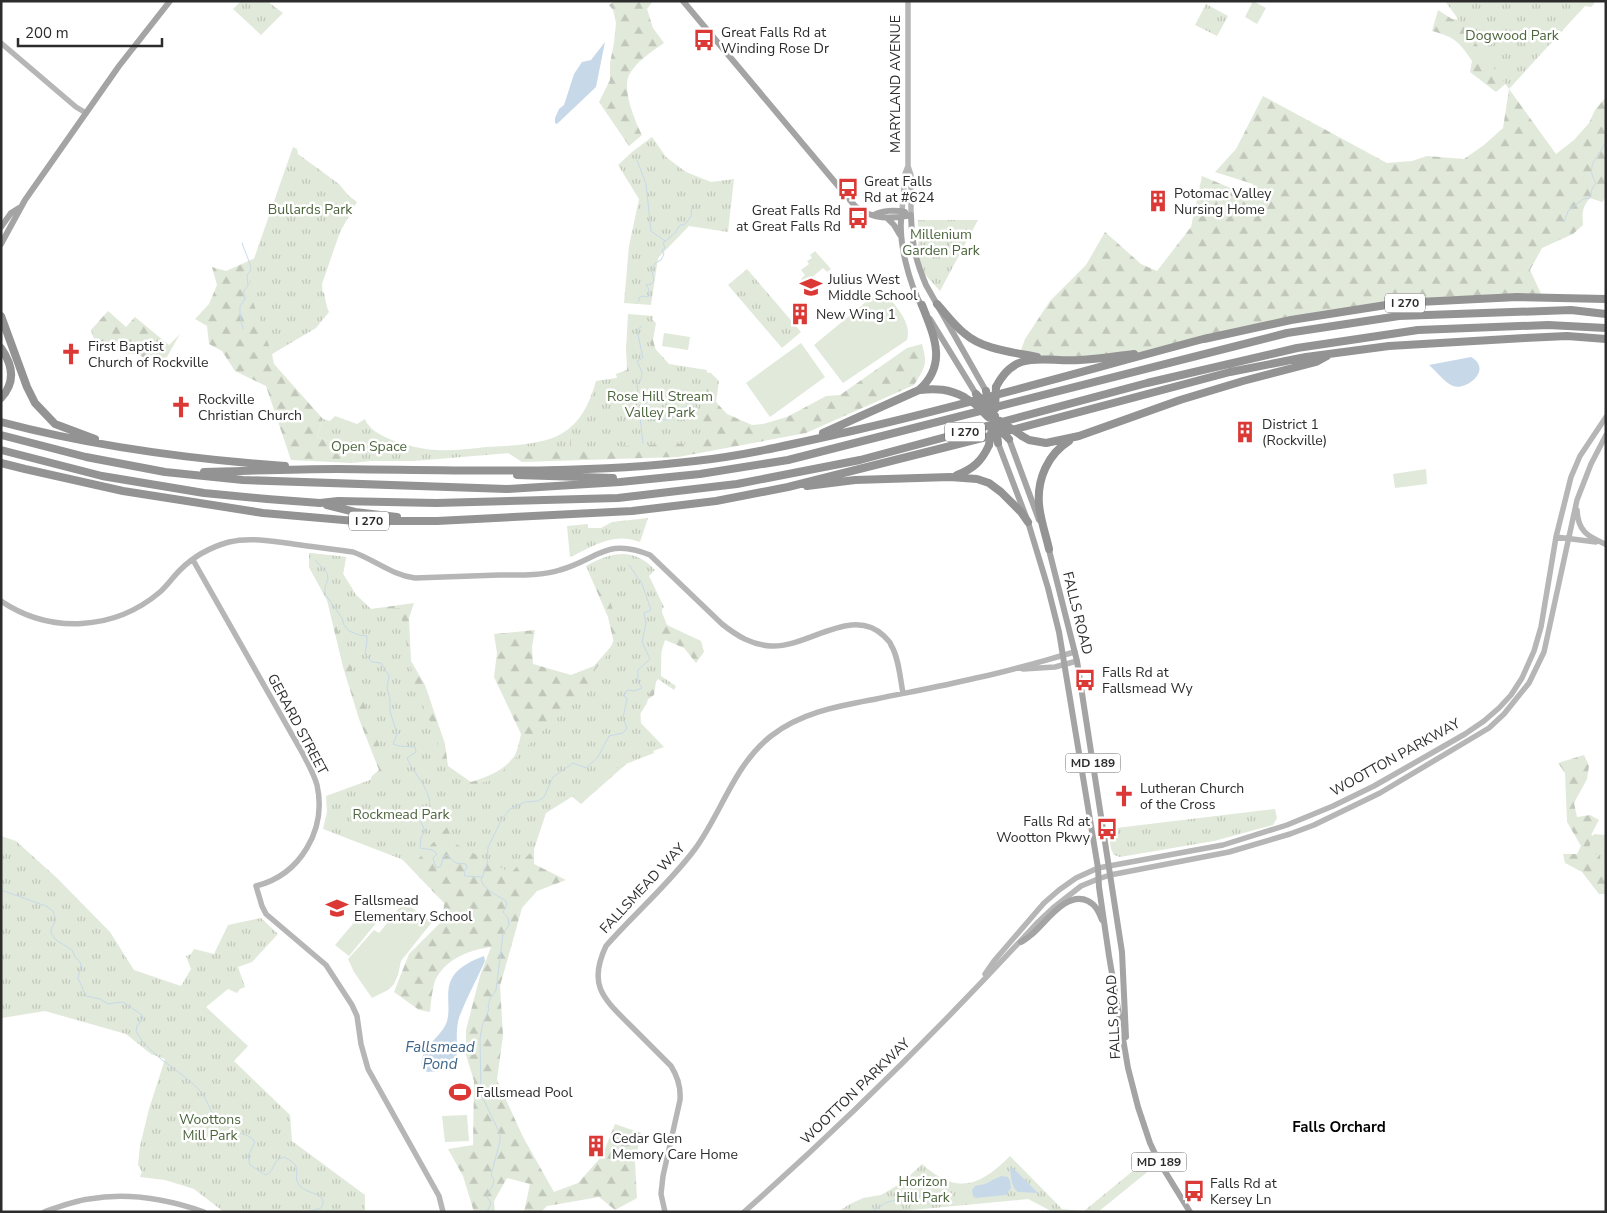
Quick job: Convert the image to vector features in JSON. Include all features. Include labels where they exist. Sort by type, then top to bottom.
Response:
[{"type":"highway","name":"I 270","points":[[1,422],[32,430],[172,456],[334,469],[459,471],[608,468],[696,461],[755,452],[905,418],[1207,338],[1291,320],[1399,303],[1517,297],[1606,299]]},
{"type":"highway","points":[[937,304],[964,334],[974,340],[995,348],[1044,358],[1078,360],[1145,353],[1207,338]]},
{"type":"highway","points":[[919,390],[933,374],[936,364],[935,340],[922,306]]},
{"type":"highway","name":"I 270","points":[[1,434],[86,457],[165,472],[243,480],[507,489],[652,479],[700,474],[788,460],[1287,333],[1399,316],[1571,310],[1606,314]]},
{"type":"highway","points":[[1,316],[26,387],[35,403],[55,424],[119,447]]},
{"type":"highway","name":"I 270","points":[[1,450],[102,476],[267,500],[320,503],[338,501],[436,503],[618,498],[737,484],[860,460],[1146,383],[1297,348],[1418,330],[1548,325],[1606,328]]},
{"type":"highway","name":"I 270","points":[[1,462],[124,490],[264,513],[355,521],[437,521],[632,511],[716,501],[788,487],[914,456],[1230,372],[1389,346],[1567,336],[1606,339]]},
{"type":"highway","points":[[1,348],[8,358],[11,370],[11,381],[1,398]]},
{"type":"highway","points":[[755,452],[829,431],[893,400],[930,388],[954,392],[1022,436],[1046,443],[1079,436],[1180,400],[1242,380],[1316,362],[1332,354]]},
{"type":"highway","points":[[998,442],[995,418],[996,387],[1006,372],[1014,365],[1026,360],[1044,358]]},
{"type":"highway","points":[[950,477],[966,472],[976,466],[984,456],[989,445],[995,418],[986,391]]},
{"type":"highway","points":[[976,394],[1009,439]]},
{"type":"highway","points":[[1049,549],[1039,505],[1042,476],[1047,463],[1059,448],[1079,436]]},
{"type":"highway","points":[[1,468],[26,469]]},
{"type":"highway","points":[[165,472],[334,469]]},
{"type":"highway","points":[[459,471],[652,479]]},
{"type":"highway","points":[[788,487],[855,480],[970,478],[989,483],[1001,492],[1028,522]]},
{"type":"highway","points":[[320,503],[355,512],[437,521]]},
{"type":"main road","points":[[1,244],[17,217],[20,207],[129,52],[170,1]]},
{"type":"main road","points":[[682,2],[855,206],[866,214],[880,218],[902,214]]},
{"type":"main road","points":[[1,227],[11,213],[20,207]]},
{"type":"main road","points":[[874,215],[878,212],[911,215],[914,252],[926,286],[986,391]]},
{"type":"main road","points":[[902,214],[902,241]]},
{"type":"main road","points":[[888,218],[902,241],[909,270],[922,306],[976,394]]},
{"type":"main road","name":"FALLS ROAD","points":[[1009,439],[1049,549],[1077,661],[1122,952],[1128,1068]]},
{"type":"main road","name":"FALLS ROAD","points":[[998,442],[1028,522],[1048,588],[1065,664],[1128,1068],[1150,1143],[1158,1160],[1190,1212]]},
{"type":"main road","points":[[1021,942],[1062,906],[1074,899],[1087,901],[1096,908],[1107,936]]},
{"type":"street","name":"MARYLAND AVENUE","points":[[908,1],[908,166],[911,175],[911,215]]},
{"type":"street","points":[[1,44],[76,107],[86,113]]},
{"type":"street","name":"MARYLAND AVENUE","points":[[902,214],[905,174],[908,166]]},
{"type":"street","name":"WOOTTON PARKWAY","points":[[979,984],[994,961],[1044,904],[1058,890],[1076,878],[1098,868],[1223,845],[1288,825],[1374,786],[1465,734],[1499,708],[1511,695],[1528,666],[1541,627],[1556,537],[1565,497],[1580,456],[1606,417]]},
{"type":"street","name":"WOOTTON PARKWAY","points":[[744,1212],[857,1108],[944,1022],[1038,923],[1080,886],[1110,876],[1229,852],[1314,825],[1380,793],[1489,728],[1516,701],[1529,683],[1542,657],[1576,504],[1596,452],[1606,435]]},
{"type":"street","points":[[1576,504],[1580,527],[1593,539],[1605,544]]},
{"type":"street","points":[[1556,537],[1605,544]]},
{"type":"street","points":[[1,601],[30,616],[47,622],[74,625],[107,620],[125,614],[148,601],[161,591],[182,568],[210,549],[230,542],[248,540],[354,552],[392,572],[415,578],[525,575],[559,571],[603,551],[614,548],[636,549],[650,555],[728,629],[743,639],[757,644],[784,646],[844,625],[870,626],[879,631],[891,643],[895,652],[904,693]]},
{"type":"street","name":"GERARD STREET","points":[[193,560],[303,754],[317,785],[318,821],[310,844],[298,861],[290,868],[277,878],[256,886],[262,906],[266,914],[326,965],[352,1005],[357,1016],[361,1044],[368,1069],[439,1196],[443,1212]]},
{"type":"street","name":"FALLSMEAD WAY","points":[[665,1212],[661,1194],[663,1176],[680,1100],[677,1076],[671,1066],[604,998],[598,982],[598,967],[606,946],[676,872],[695,849],[709,828],[741,769],[753,754],[770,737],[789,724],[826,709],[1015,670],[1075,652]]},
{"type":"street","name":"FALLSMEAD WAY","points":[[1015,670],[1047,668],[1077,661]]},
{"type":"street","points":[[44,1212],[88,1199],[125,1196],[160,1199],[204,1212]]},
{"type":"green space","points":[[241,1],[267,1],[283,13],[261,35],[233,9]]},
{"type":"green space","points":[[615,1],[653,1],[647,9],[653,28],[664,43],[640,61],[629,75],[627,81],[628,97],[642,135],[629,146],[599,102],[610,80],[610,63],[616,23],[613,10],[609,5]]},
{"type":"green space","points":[[1253,1],[1266,8],[1257,24],[1245,17]]},
{"type":"green space","name":"Dogwood Park","points":[[1445,1],[1596,1],[1591,7],[1585,6],[1509,89]]},
{"type":"green space","points":[[1206,4],[1228,16],[1217,36],[1195,25]]},
{"type":"green space","points":[[1438,10],[1452,19],[1466,20],[1510,80],[1496,92],[1470,72],[1472,61],[1459,44],[1446,35],[1432,31]]},
{"type":"green space","points":[[1509,89],[1556,154],[1574,140],[1589,123],[1595,110],[1606,97],[1606,197],[1602,202],[1590,198],[1585,204],[1583,211],[1583,225],[1573,234],[1542,248],[1530,270],[1543,298],[1517,297],[1336,312],[1145,353],[1078,360],[1020,353],[1025,339],[1050,301],[1086,265],[1105,232],[1141,264],[1157,271],[1191,227],[1202,176],[1252,197],[1253,184],[1215,172],[1236,149],[1263,96],[1387,163],[1412,161],[1427,156],[1464,159],[1503,128]]},
{"type":"green space","points":[[652,137],[666,157],[686,172],[711,182],[734,179],[728,232],[689,226],[658,258],[651,305],[624,303],[629,246],[639,199],[618,165]]},
{"type":"green space","name":"Bullards Park","points":[[293,147],[297,149],[298,154],[339,184],[357,202],[340,232],[322,284],[323,299],[329,312],[316,328],[272,354],[252,299],[249,273]]},
{"type":"green space","name":"Millenium Garden Park","points":[[918,220],[978,220],[940,291],[919,268]]},
{"type":"green space","points":[[815,251],[831,269],[827,272],[823,268],[805,283],[801,279],[805,275],[801,270],[809,264],[807,261],[812,258],[810,255]]},
{"type":"green space","points":[[253,259],[324,293],[328,312],[311,329],[272,354],[274,364],[323,419],[317,437],[355,451],[352,463],[291,460],[266,386],[235,371],[222,351],[209,344],[207,326],[195,319],[209,304],[217,285],[212,267],[226,271]]},
{"type":"green space","points":[[747,269],[801,332],[782,348],[728,285]]},
{"type":"green space","points":[[886,294],[905,321],[908,333],[907,340],[843,383],[814,345],[872,297]]},
{"type":"green space","points":[[108,311],[126,327],[135,317],[169,345],[180,334],[160,369],[143,357],[105,348],[98,344],[91,330]]},
{"type":"green space","name":"Rose Hill Stream Valley Park","points":[[628,314],[653,316],[649,342],[669,364],[707,370],[701,412],[702,443],[571,448],[570,428],[570,448],[414,461],[352,463],[355,451],[317,437],[323,419],[330,421],[335,416],[357,424],[365,419],[376,432],[396,442],[428,449],[455,450],[514,445],[535,443],[553,438],[568,429],[579,418],[588,404],[596,381],[630,376],[626,350]]},
{"type":"green space","points":[[650,318],[656,323],[653,340],[658,359],[670,367],[711,373],[719,381],[716,402],[727,414],[752,425],[787,417],[826,396],[840,395],[907,348],[922,344],[925,361],[921,374],[914,385],[806,433],[678,457],[522,462],[500,448],[550,442],[574,429],[620,389],[616,374],[627,370],[626,346]]},
{"type":"green space","points":[[664,333],[690,337],[688,350],[662,346]]},
{"type":"green space","points":[[801,343],[825,377],[770,417],[746,383]]},
{"type":"green space","points":[[1426,469],[1427,484],[1395,488],[1393,474]]},
{"type":"green space","points":[[648,518],[640,542],[630,539],[612,539],[570,557],[567,526],[588,524],[588,528],[601,528],[612,522]]},
{"type":"green space","points":[[309,553],[346,557],[343,574],[356,595],[371,609],[414,603],[409,618],[411,661],[425,685],[445,744],[448,766],[471,782],[490,775],[507,764],[516,753],[521,734],[494,677],[497,653],[494,634],[535,630],[532,647],[533,664],[571,675],[594,666],[614,643],[608,617],[586,566],[604,561],[649,580],[667,625],[701,641],[704,652],[696,663],[684,648],[665,640],[660,656],[654,695],[640,705],[641,725],[633,758],[581,804],[570,795],[546,811],[534,849],[534,864],[566,880],[537,891],[522,908],[500,986],[503,1035],[497,1080],[523,1137],[554,1192],[578,1183],[602,1156],[615,1124],[641,1133],[635,1162],[637,1198],[615,1210],[599,1197],[547,1206],[541,1212],[524,1212],[530,1184],[507,1178],[494,1201],[495,1212],[474,1212],[463,1176],[448,1149],[473,1145],[474,1081],[466,1055],[466,1030],[480,976],[491,947],[474,950],[458,957],[439,973],[432,992],[430,1012],[419,1010],[394,992],[409,954],[443,920],[444,903],[399,856],[360,803],[372,776],[379,770],[359,719],[343,667],[327,600],[309,567]]},
{"type":"green space","name":"Rockmead Park","points":[[309,553],[346,557],[343,574],[356,595],[371,609],[401,608],[415,688],[438,739],[437,754],[452,771],[472,785],[494,780],[592,681],[590,676],[608,654],[619,627],[604,584],[597,586],[586,566],[613,555],[622,554],[639,558],[655,570],[649,576],[664,607],[662,609],[661,676],[676,686],[674,690],[658,679],[650,690],[647,703],[637,719],[664,747],[621,766],[546,813],[534,849],[511,873],[454,843],[447,827],[414,864],[323,829],[327,812],[326,796],[389,773],[327,600],[309,567]]},
{"type":"green space","points":[[1584,755],[1589,766],[1587,779],[1574,803],[1577,817],[1590,815],[1599,820],[1591,835],[1606,839],[1606,894],[1599,894],[1582,872],[1565,863],[1563,854],[1577,854],[1581,846],[1567,822],[1565,773],[1558,763]]},
{"type":"green space","points":[[1275,809],[1277,818],[1273,825],[1214,841],[1120,857],[1114,855],[1111,849],[1108,829]]},
{"type":"green space","points":[[1594,834],[1606,835],[1606,868],[1599,856],[1588,850]]},
{"type":"green space","name":"Woottons Mill Park","points":[[1,836],[16,841],[57,878],[110,932],[134,970],[181,986],[191,969],[186,956],[191,954],[194,949],[214,954],[228,925],[261,918],[278,934],[252,962],[238,967],[245,987],[237,993],[228,989],[206,1007],[248,1046],[234,1061],[290,1115],[292,1141],[365,1195],[365,1212],[224,1212],[194,1189],[165,1180],[140,1177],[142,1172],[138,1165],[140,1146],[149,1109],[165,1059],[151,1054],[126,1034],[45,1011],[2,1018]]},
{"type":"green space","points":[[404,902],[432,922],[401,961],[394,984],[388,990],[372,998],[354,972],[348,959],[374,930],[379,933]]},
{"type":"green space","points":[[363,912],[377,922],[349,956],[335,945]]},
{"type":"green space","points":[[467,1115],[469,1141],[445,1142],[442,1116]]},
{"type":"green space","name":"Horizon Hill Park","points":[[1010,1156],[1062,1209],[1084,1211],[1151,1156],[1156,1165],[1098,1212],[1053,1212],[1028,1199],[891,1212],[838,1212],[863,1198],[881,1195],[903,1182],[922,1164],[946,1180],[968,1183],[988,1175]]},
{"type":"water","points":[[605,42],[596,87],[557,124],[555,123],[559,109],[564,105],[574,74],[582,62],[591,60]]},
{"type":"water","points":[[1471,357],[1477,362],[1479,373],[1471,382],[1459,387],[1446,382],[1429,365]]},
{"type":"water","name":"Fallsmead Pond","points":[[484,956],[485,961],[458,1022],[456,1058],[453,1070],[427,1072],[422,1068],[423,1055],[443,1029],[448,1019],[449,989],[452,978],[462,967]]},
{"type":"water","points":[[1013,1168],[1038,1193],[1018,1192],[1016,1190],[1013,1185],[1010,1169]]},
{"type":"water","points":[[1001,1176],[1008,1177],[1010,1181],[1011,1188],[1006,1195],[976,1198],[973,1196],[972,1190],[975,1186],[985,1184]]},
{"type":"waterway","points":[[1564,222],[1568,211],[1583,199],[1590,198],[1596,183],[1592,166],[1606,141]]},
{"type":"waterway","points":[[637,160],[646,184],[651,231],[665,241]]},
{"type":"waterway","points":[[639,301],[639,298],[642,296],[648,297],[649,291],[646,285],[654,281],[652,271],[655,263],[661,260],[664,254],[662,250],[665,248],[663,243],[675,233],[680,225],[684,225],[687,222],[691,216],[692,206]]},
{"type":"waterway","points":[[242,243],[251,270],[247,275],[248,286],[244,292],[245,299],[240,306],[243,329]]},
{"type":"waterway","points":[[642,326],[637,330],[643,358],[637,361],[642,372],[641,380],[637,384],[638,394],[646,402],[640,417],[643,443]]},
{"type":"waterway","points":[[642,415],[652,419],[670,420],[678,411],[695,401]]},
{"type":"waterway","points":[[315,560],[327,573],[328,579],[325,594],[342,618],[344,625],[349,631],[367,636],[365,654],[372,662],[381,663],[389,676],[387,688],[390,699],[390,711],[397,734],[393,744],[415,747],[416,752],[407,758],[423,784],[430,805],[428,811],[420,820],[425,831],[421,837],[420,848],[433,850],[437,854],[433,858],[436,868],[441,866],[443,857],[447,855],[456,863],[466,864],[465,876],[482,877]]},
{"type":"waterway","points":[[487,1212],[491,1203],[487,1197],[494,1181],[491,1175],[500,1141],[500,1134],[481,1094],[480,1039],[490,999],[496,990],[503,934],[509,925],[508,918],[503,912],[507,905],[506,901],[488,890],[481,880],[487,865],[488,847],[502,819],[510,809],[525,802],[538,801],[544,797],[553,777],[573,763],[586,768],[598,757],[609,736],[623,733],[627,728],[623,718],[627,699],[624,695],[627,690],[634,691],[642,688],[638,682],[638,670],[650,659],[642,642],[646,623],[644,613],[651,610],[642,584],[629,565]]},
{"type":"waterway","points":[[1,890],[46,906],[53,911],[56,920],[51,933],[56,940],[72,950],[80,962],[78,978],[86,996],[100,999],[108,1004],[122,1002],[142,1015],[143,1018],[136,1031],[148,1048],[201,1092],[217,1119],[232,1130],[250,1137],[255,1142],[248,1156],[250,1165],[266,1175],[280,1158],[284,1157],[295,1165],[297,1168],[297,1182],[300,1186],[323,1200],[321,1208],[307,1212]]},
{"type":"waterway","points":[[871,1212],[886,1203],[896,1200],[951,1194]]},
{"type":"place","name":"Great Falls Rd at Winding Rose Dr","points":[[704,40]]},
{"type":"place","name":"Great Falls Rd at #624","points":[[848,189]]},
{"type":"place","name":"Potomac Valley Nursing Home","points":[[1158,201]]},
{"type":"place","name":"Great Falls Rd at Great Falls Rd","points":[[858,218]]},
{"type":"place","name":"Julius West Middle School","points":[[811,287]]},
{"type":"place","name":"New Wing 1","points":[[800,314]]},
{"type":"place","name":"First Baptist Church of Rockville","points":[[71,354]]},
{"type":"place","name":"Rockville Christian Church","points":[[181,407]]},
{"type":"place","name":"District 1 (Rockville)","points":[[1245,432]]},
{"type":"place","name":"Falls Rd at Fallsmead Wy","points":[[1085,680]]},
{"type":"place","name":"Lutheran Church of the Cross","points":[[1124,796]]},
{"type":"place","name":"Falls Rd at Wootton Pkwy","points":[[1107,829]]},
{"type":"place","name":"Fallsmead Elementary School","points":[[337,908]]},
{"type":"place","name":"Fallsmead Pool","points":[[460,1092]]},
{"type":"place","name":"Cedar Glen Memory Care Home","points":[[596,1146]]},
{"type":"place","name":"Falls Rd at Kersey Ln","points":[[1194,1191]]},
{"type":"district","name":"Falls Orchard","points":[[1339,1127]]},
{"type":"park label","name":"Open Space","points":[[369,446]]}]
